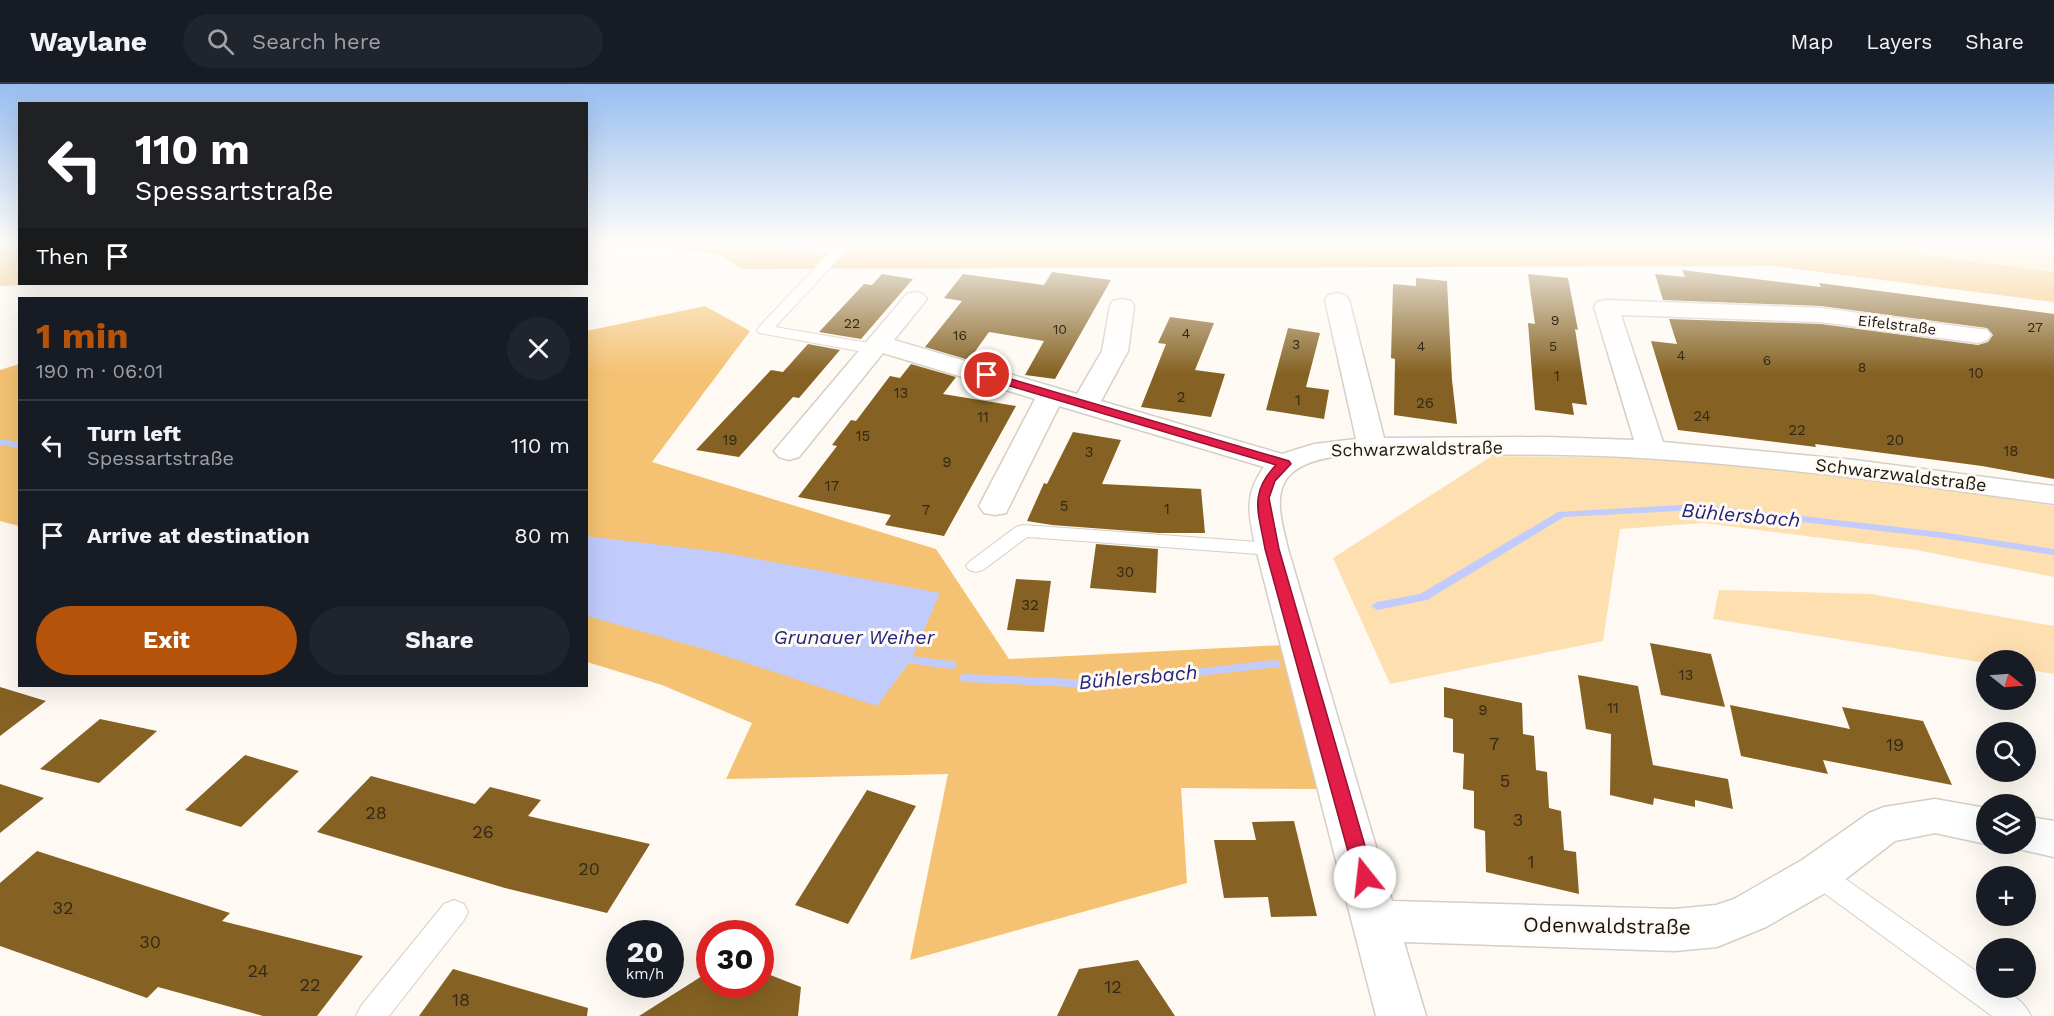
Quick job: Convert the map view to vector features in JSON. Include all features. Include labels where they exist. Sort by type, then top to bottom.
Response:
[{"type":"street","points":[[789,451],[915,299]]},
{"type":"street","points":[[1337,300],[1372,447]]},
{"type":"street","points":[[1085,405],[1115,351],[1122,306]]},
{"type":"street","name":"Eifelstraße","points":[[1651,449],[1606,307],[1821,315],[1978,335]]},
{"type":"street","points":[[877,346],[1052,394],[1285,464],[1269,480],[1263,498],[1272,549],[1377,921],[1401,1016]]},
{"type":"street","points":[[995,506],[1052,394]]},
{"type":"street","name":"Schwarzwaldstraße","points":[[1285,464],[1322,450],[1372,447],[1651,449],[1908,474],[2054,495]]},
{"type":"street","name":"Odenwaldstraße","points":[[1377,921],[1675,930],[1717,926],[1750,913],[1818,874],[1884,825],[1935,816],[1976,824]]},
{"type":"street","points":[[2036,836],[2054,839]]},
{"type":"lane","points":[[805,286],[764,330],[877,346]]},
{"type":"lane","points":[[976,566],[1023,531],[1272,549]]},
{"type":"lane","points":[[1818,874],[2016,1016]]},
{"type":"lane","points":[[371,1016],[454,912]]},
{"type":"shaded area","points":[[1933,286],[2054,286],[2054,302]]},
{"type":"shaded area","points":[[705,306],[750,331],[652,462],[936,549],[1009,659],[1283,645],[1323,789],[1181,788],[1187,883],[910,960],[948,774],[726,779],[752,723],[662,685],[588,662],[588,331]]},
{"type":"shaded area","points":[[18,365],[18,526],[0,521],[0,370]]},
{"type":"shaded area","points":[[1492,456],[1660,458],[1904,483],[2054,506],[2054,577],[1916,550],[1704,523],[1620,529],[1603,641],[1390,684],[1333,558]]},
{"type":"shaded area","points":[[1719,590],[1871,594],[2054,626],[2054,674],[2036,671],[2036,650],[1976,650],[1976,661],[1713,619]]},
{"type":"water","name":"Grunauer Weiher","points":[[588,536],[719,552],[940,593],[911,660],[877,706],[707,650],[588,616]]},
{"type":"building","points":[[862,286],[907,286],[861,339],[819,332]]},
{"type":"building","points":[[953,286],[1107,286],[1055,379],[1025,375],[1044,341],[989,332],[969,360],[925,347],[962,301],[944,298]]},
{"type":"building","points":[[1393,286],[1447,286],[1452,380],[1457,424],[1394,415],[1395,359],[1391,358]]},
{"type":"building","points":[[1530,286],[1570,286],[1578,330],[1575,329],[1587,405],[1572,403],[1574,415],[1535,410],[1528,323],[1535,324]]},
{"type":"building","points":[[1659,286],[1845,286],[2054,314],[2054,479],[1982,466],[1815,444],[1816,447],[1678,430],[1651,341],[1677,344],[1669,319],[1821,324],[1978,345],[1988,342],[1993,335],[1987,328],[1821,306],[1663,300]]},
{"type":"building","points":[[1170,317],[1214,323],[1195,370],[1225,374],[1211,417],[1141,407],[1166,344],[1158,343]]},
{"type":"building","points":[[1288,328],[1320,333],[1306,387],[1329,390],[1324,419],[1266,410]]},
{"type":"building","points":[[808,344],[840,350],[799,398],[793,397],[739,457],[696,450],[771,370],[783,372]]},
{"type":"building","points":[[911,364],[956,377],[943,394],[1016,406],[944,536],[885,525],[891,515],[798,497],[837,446],[832,445],[851,420],[856,421],[890,376],[900,378]]},
{"type":"building","points":[[1073,432],[1121,440],[1102,484],[1201,489],[1205,533],[1158,533],[1027,521],[1044,483],[1047,484]]},
{"type":"building","points":[[1096,544],[1158,549],[1156,593],[1090,588]]},
{"type":"building","points":[[1016,579],[1051,581],[1044,632],[1007,630]]},
{"type":"building","points":[[1650,643],[1711,654],[1725,707],[1661,695]]},
{"type":"building","points":[[1578,675],[1638,686],[1653,765],[1728,779],[1733,809],[1695,800],[1695,807],[1654,798],[1653,805],[1610,795],[1611,734],[1586,729]]},
{"type":"building","points":[[0,687],[46,701],[0,736]]},
{"type":"building","points":[[1444,687],[1522,703],[1523,734],[1534,736],[1536,770],[1547,772],[1549,808],[1561,811],[1564,850],[1576,852],[1579,894],[1486,872],[1485,831],[1474,828],[1474,791],[1463,789],[1464,754],[1453,752],[1453,719],[1444,717]]},
{"type":"building","points":[[1730,705],[1850,729],[1842,707],[1923,721],[1952,785],[1823,760],[1828,774],[1741,756]]},
{"type":"building","points":[[100,719],[157,731],[99,783],[40,769]]},
{"type":"building","points":[[245,755],[299,771],[241,827],[185,810]]},
{"type":"building","points":[[371,776],[475,804],[490,787],[541,800],[528,816],[650,844],[607,913],[505,888],[317,832]]},
{"type":"building","points":[[0,784],[44,798],[0,833]]},
{"type":"building","points":[[867,790],[916,806],[848,924],[795,905]]},
{"type":"building","points":[[1294,821],[1317,916],[1271,917],[1268,897],[1224,898],[1214,840],[1256,840],[1252,822]]},
{"type":"building","points":[[37,851],[230,913],[222,921],[363,956],[317,1016],[263,1016],[158,987],[147,998],[0,946],[0,883]]},
{"type":"building","points":[[1138,960],[1175,1016],[1057,1016],[1079,969]]},
{"type":"building","points":[[453,969],[588,1008],[587,1016],[419,1016]]},
{"type":"building","points":[[774,976],[801,987],[798,1016],[639,1016],[667,998],[684,998],[684,987],[696,980],[696,998],[774,998]]},
{"type":"waterway","name":"Bühlersbach","points":[[0,442],[18,445]]},
{"type":"waterway","name":"Bühlersbach","points":[[1377,606],[1423,597],[1562,514],[1697,507],[1941,535],[2054,552]]},
{"type":"waterway","name":"Bühlersbach","points":[[911,660],[951,665]]},
{"type":"waterway","name":"Bühlersbach","points":[[965,678],[1094,684],[1275,664]]},
{"type":"route","points":[[987,375],[1285,464],[1269,480],[1263,498],[1272,549],[1365,877]]}]
